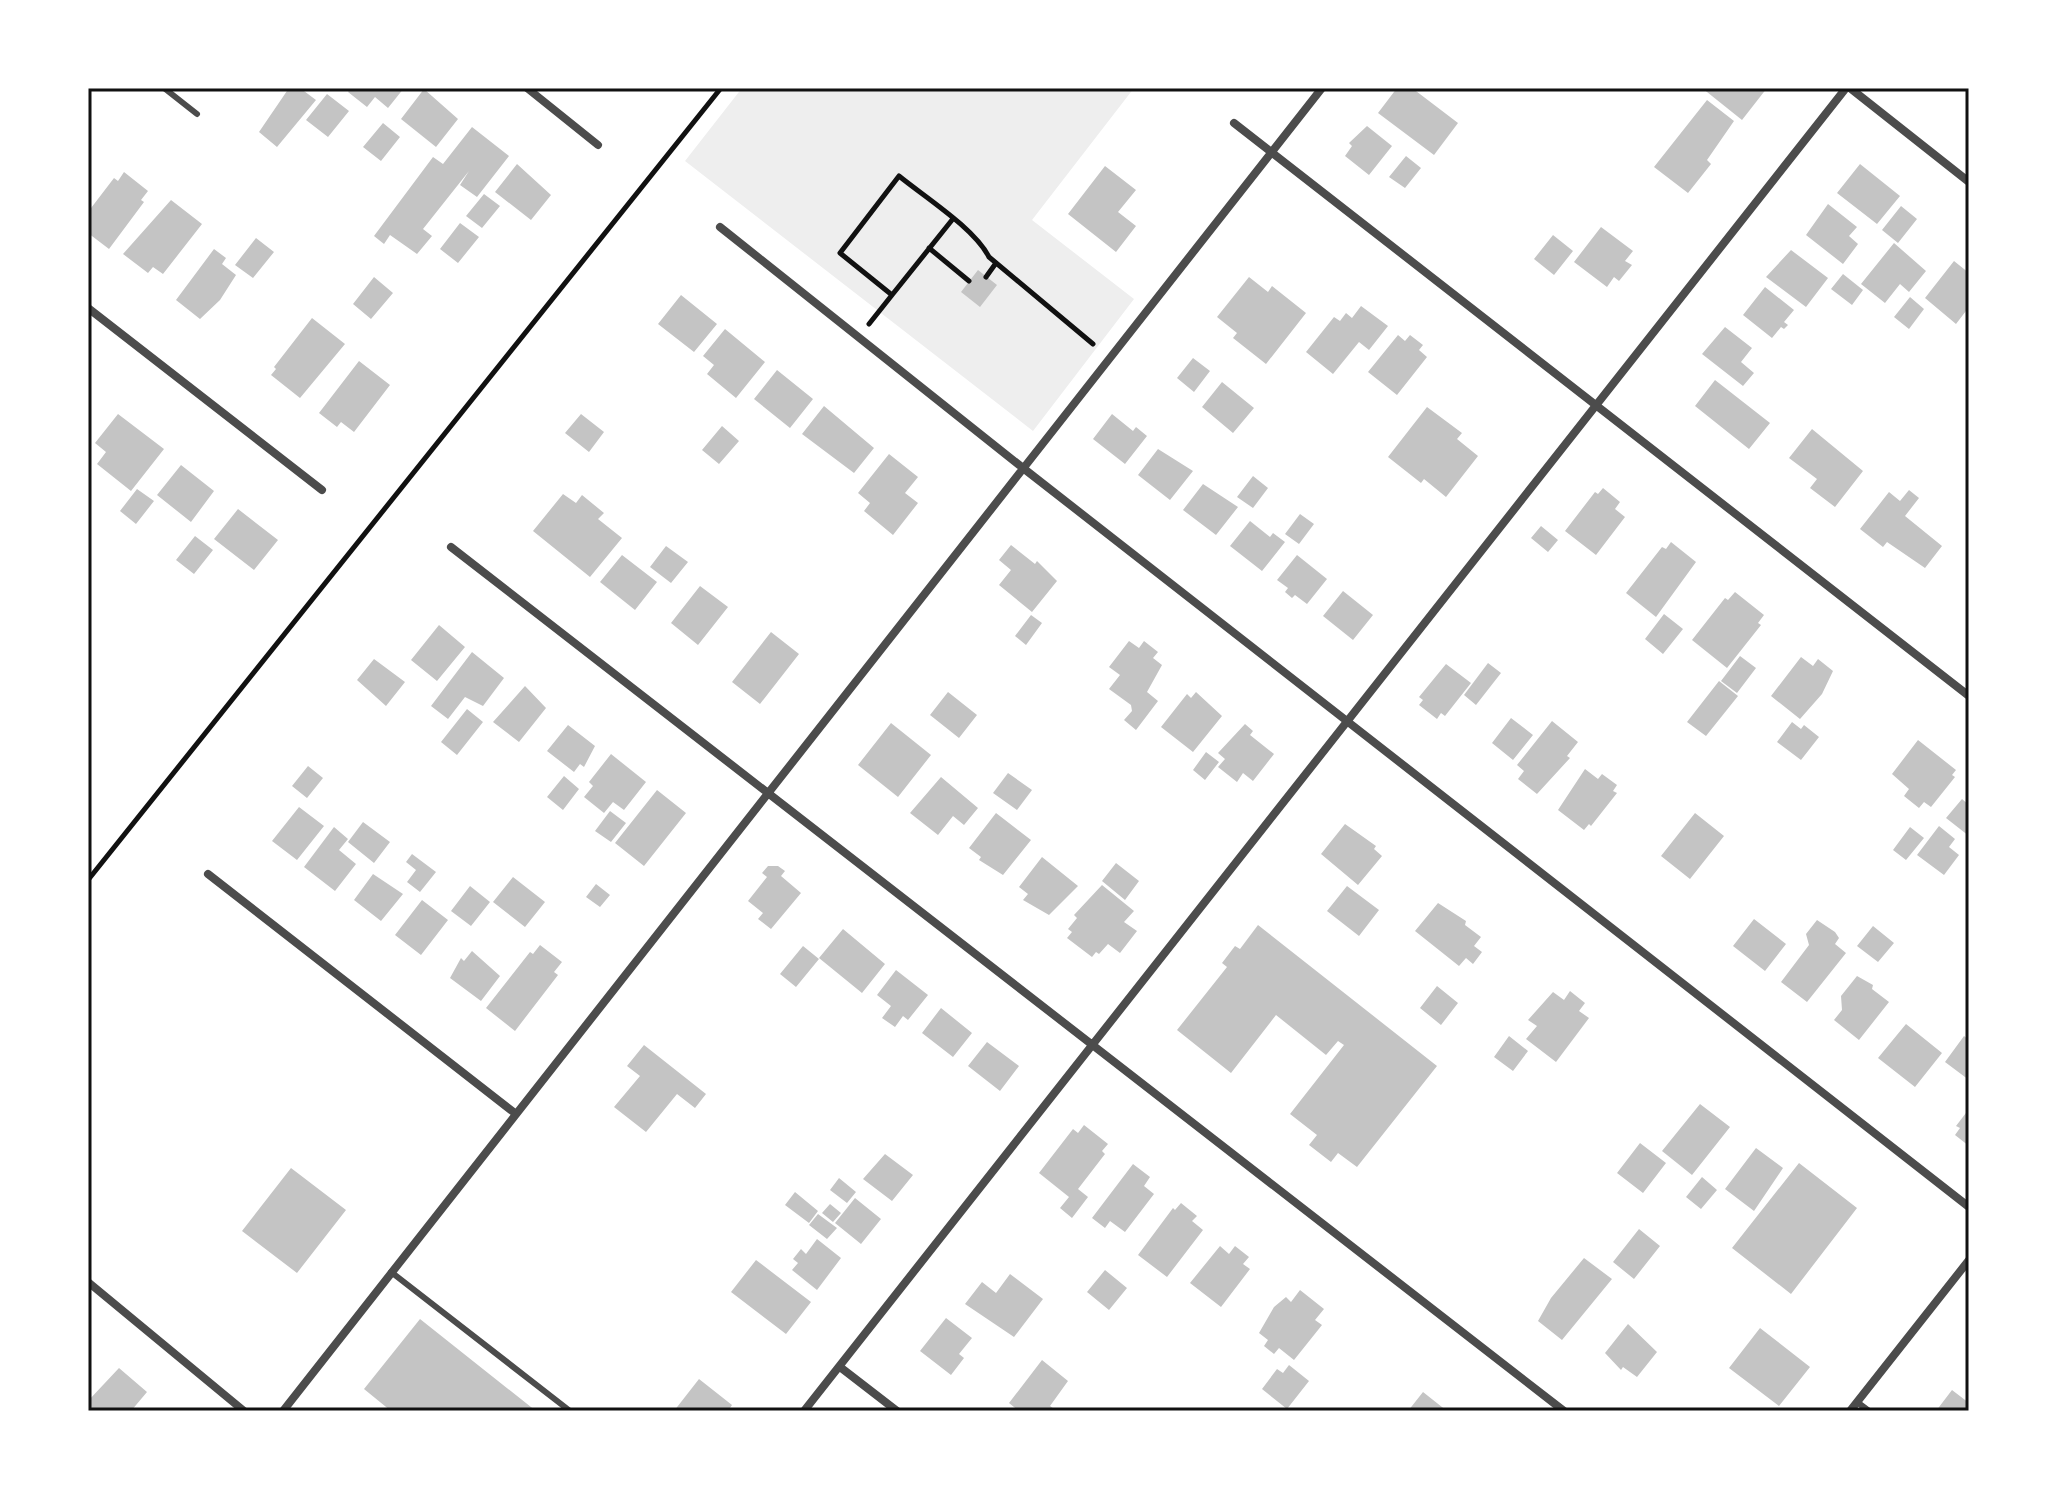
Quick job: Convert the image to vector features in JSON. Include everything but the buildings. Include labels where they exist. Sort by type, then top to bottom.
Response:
[{"type":"street","points":[[527,88],[598,145]]},
{"type":"street","points":[[283,1411],[1322,88]]},
{"type":"street","points":[[804,1411],[1848,88],[1969,182]]},
{"type":"street","points":[[1234,123],[1969,696]]},
{"type":"street","points":[[720,227],[1346,722],[1969,1207]]},
{"type":"street","points":[[88,308],[322,490]]},
{"type":"street","points":[[451,547],[1564,1411]]},
{"type":"street","points":[[208,874],[516,1114]]},
{"type":"street","points":[[1850,1411],[1969,1260]]},
{"type":"street","points":[[88,1282],[244,1411]]},
{"type":"street","points":[[840,1367],[897,1411]]},
{"type":"lane","points":[[164,88],[197,114]]},
{"type":"lane","points":[[391,1272],[570,1411]]},
{"type":"lane","points":[[1857,1402],[1869,1411]]},
{"type":"path","points":[[88,880],[721,88]]},
{"type":"path","points":[[892,295],[840,253],[899,176],[1093,344]]},
{"type":"path","points":[[869,324],[952,220]]},
{"type":"path","points":[[929,248],[969,281]]},
{"type":"path","points":[[986,277],[996,263]]},
{"type":"shaded area","points":[[742,88],[1134,88],[1032,220],[1134,299],[1033,431],[685,161]]}]
